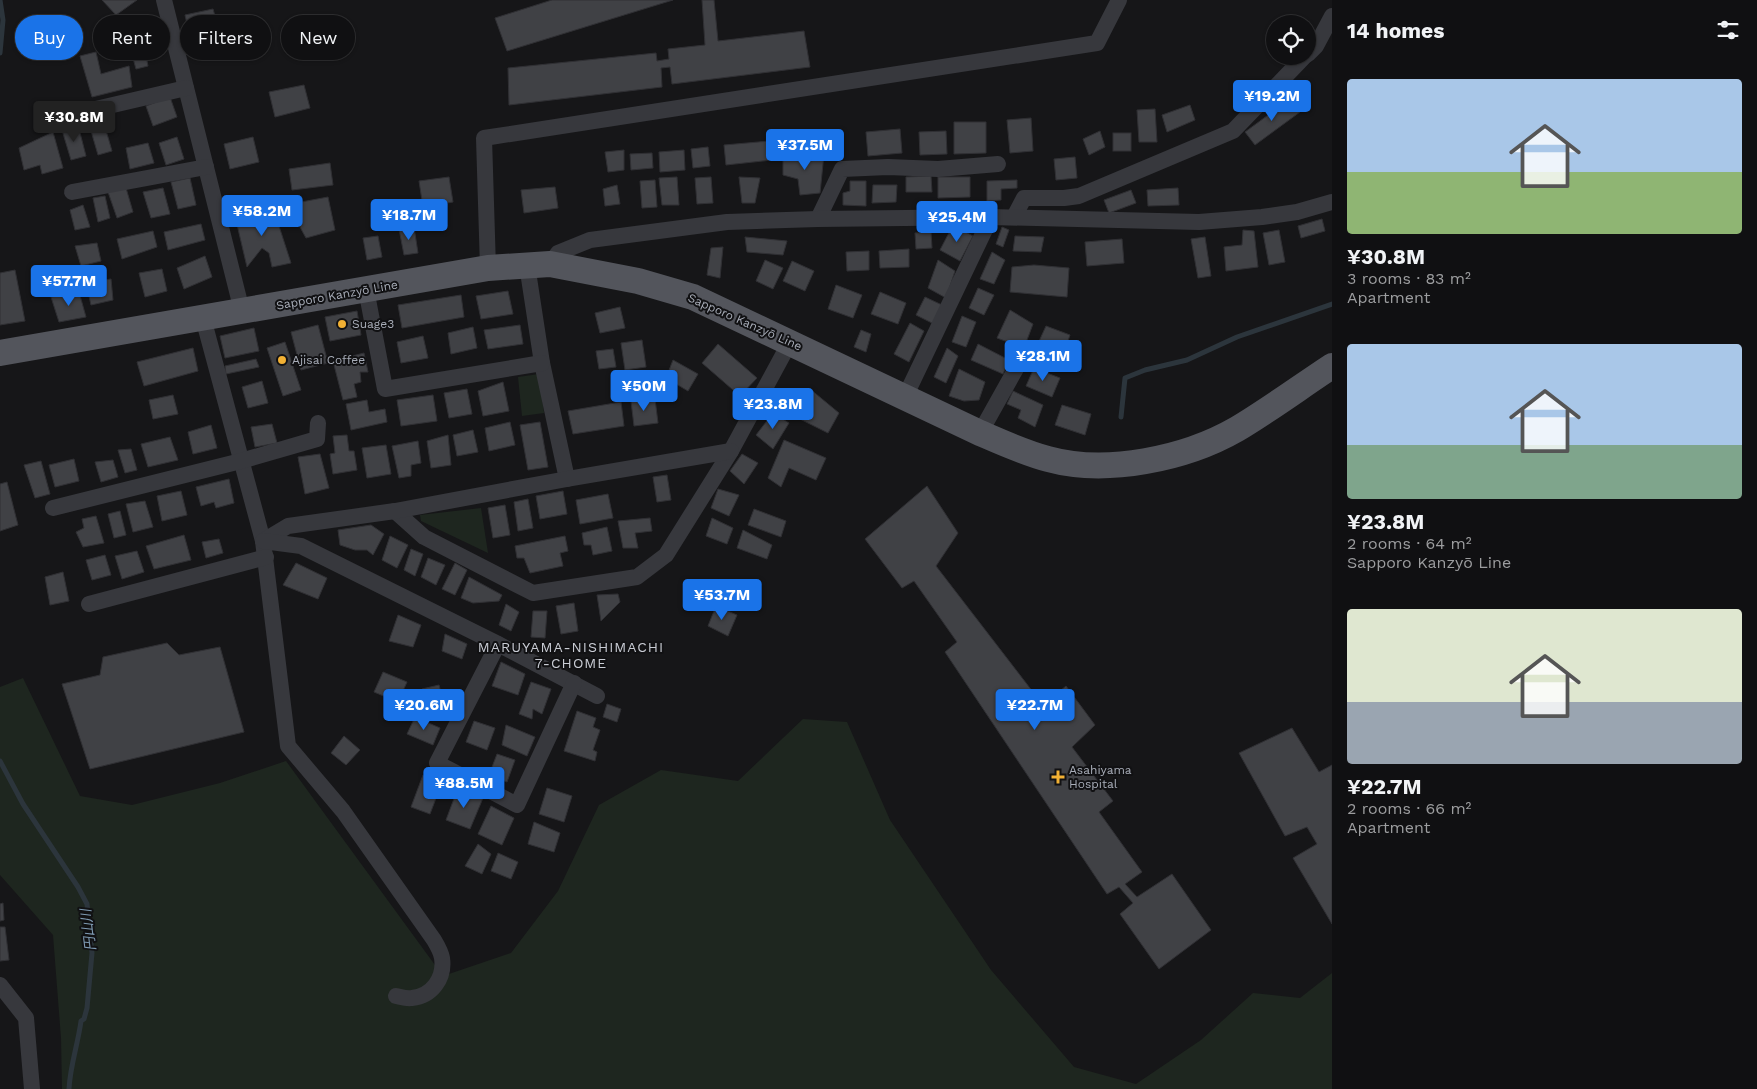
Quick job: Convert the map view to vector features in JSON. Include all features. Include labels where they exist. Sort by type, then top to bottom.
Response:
[{"type":"main road","name":"Sapporo Kanzyō Line","points":[[0,353],[488,268],[539,265],[638,281],[693,297],[980,433],[1050,460],[1087,465],[1122,464],[1161,458],[1199,447],[1236,430],[1332,366]]},
{"type":"street","points":[[164,0],[242,311]]},
{"type":"street","points":[[488,268],[484,138],[1097,43],[1119,0]]},
{"type":"street","points":[[1316,46],[1332,16]]},
{"type":"street","points":[[1014,217],[1024,198],[1079,196],[1233,131],[1296,65]]},
{"type":"street","points":[[87,111],[186,88]]},
{"type":"street","points":[[818,219],[842,168],[938,170],[998,164]]},
{"type":"street","points":[[72,192],[206,167]]},
{"type":"street","points":[[566,479],[542,362],[539,265],[558,253],[590,240],[727,222],[818,219],[991,216],[1199,222],[1262,217],[1288,213],[1332,202]]},
{"type":"street","points":[[905,397],[991,216]]},
{"type":"street","points":[[366,289],[385,389],[542,362]]},
{"type":"street","points":[[203,318],[263,541],[288,746],[343,811],[434,940],[442,958],[441,974],[435,988],[423,995],[411,998],[396,996]]},
{"type":"street","points":[[395,511],[424,537],[533,592],[637,577],[666,555],[731,451],[790,342]]},
{"type":"street","points":[[980,433],[1018,365]]},
{"type":"street","points":[[53,508],[241,461],[317,439],[318,423]]},
{"type":"street","points":[[263,541],[288,526],[395,511],[731,451]]},
{"type":"street","points":[[263,541],[301,546],[498,644],[597,696]]},
{"type":"street","points":[[89,604],[266,557]]},
{"type":"street","points":[[498,644],[437,763],[517,805],[574,683]]},
{"type":"street","points":[[0,985],[26,1018],[32,1089]]},
{"type":"shaded area","points":[[539,374],[544,413],[522,416],[518,377]]},
{"type":"shaded area","points":[[481,508],[488,553],[421,521],[420,515]]},
{"type":"shaded area","points":[[23,678],[80,796],[132,805],[220,783],[286,761],[443,976],[511,953],[558,891],[599,805],[661,770],[738,781],[803,719],[847,722],[890,820],[991,970],[1074,1067],[1136,1084],[1201,1040],[1253,993],[1300,998],[1332,973],[1332,1089],[62,1089],[61,1038],[53,935],[0,875],[0,687]]},
{"type":"building","points":[[102,0],[137,0],[116,15]]},
{"type":"building","points":[[552,0],[673,0],[507,51],[495,18]]},
{"type":"building","points":[[702,0],[714,0],[718,41],[804,31],[810,67],[672,84],[670,67],[661,68],[662,87],[509,105],[508,68],[656,53],[657,61],[669,59],[668,49],[705,45]]},
{"type":"building","points":[[213,9],[215,15],[185,15]]},
{"type":"building","points":[[93,53],[93,60],[98,60],[101,74],[129,66],[132,87],[92,97],[81,60],[83,60],[83,55]]},
{"type":"building","points":[[134,60],[150,60],[147,61],[148,66],[136,69]]},
{"type":"building","points":[[304,85],[310,108],[275,117],[269,92]]},
{"type":"building","points":[[170,97],[177,117],[153,126],[146,106]]},
{"type":"building","points":[[1290,99],[1300,112],[1255,145],[1245,132]]},
{"type":"building","points":[[1190,105],[1195,120],[1167,132],[1162,115]]},
{"type":"building","points":[[1155,109],[1157,142],[1139,142],[1137,110]]},
{"type":"building","points":[[1031,118],[1033,151],[1010,153],[1007,120]]},
{"type":"building","points":[[103,120],[112,151],[98,155],[89,124]]},
{"type":"building","points":[[954,122],[986,122],[986,153],[954,154]]},
{"type":"building","points":[[78,125],[86,156],[71,160],[62,130]]},
{"type":"building","points":[[900,129],[902,153],[868,156],[866,132]]},
{"type":"building","points":[[946,131],[947,154],[920,155],[919,132]]},
{"type":"building","points":[[1100,131],[1105,147],[1089,155],[1083,139]]},
{"type":"building","points":[[53,132],[63,168],[42,174],[40,165],[24,170],[19,148]]},
{"type":"building","points":[[1113,133],[1131,133],[1131,151],[1113,151]]},
{"type":"building","points":[[177,137],[184,159],[166,165],[159,143]]},
{"type":"building","points":[[253,137],[259,162],[230,169],[224,144]]},
{"type":"building","points":[[770,141],[772,160],[726,165],[724,145]]},
{"type":"building","points":[[148,143],[154,163],[130,169],[126,148]]},
{"type":"building","points":[[708,147],[710,166],[693,168],[691,149]]},
{"type":"building","points":[[624,150],[624,170],[608,172],[605,152]]},
{"type":"building","points":[[684,150],[685,170],[660,172],[659,152]]},
{"type":"building","points":[[652,153],[653,168],[631,170],[630,154]]},
{"type":"building","points":[[783,153],[824,154],[820,193],[800,195],[798,179],[783,175]]},
{"type":"building","points":[[1075,157],[1077,178],[1056,180],[1054,159]]},
{"type":"building","points":[[330,163],[333,185],[292,190],[289,169]]},
{"type":"building","points":[[931,176],[932,192],[906,192],[906,177]]},
{"type":"building","points":[[449,177],[453,202],[423,207],[419,181]]},
{"type":"building","points":[[677,177],[679,205],[662,205],[659,178]]},
{"type":"building","points":[[711,177],[713,203],[697,204],[695,178]]},
{"type":"building","points":[[739,177],[760,178],[755,203],[742,203]]},
{"type":"building","points":[[938,177],[970,177],[970,197],[938,198]]},
{"type":"building","points":[[190,178],[196,205],[178,209],[171,182]]},
{"type":"building","points":[[655,180],[657,207],[642,208],[640,181]]},
{"type":"building","points":[[1017,180],[1017,188],[1001,189],[1001,200],[987,201],[987,181]]},
{"type":"building","points":[[850,181],[866,181],[866,206],[843,205],[843,193],[850,191]]},
{"type":"building","points":[[617,185],[620,204],[605,206],[603,189]]},
{"type":"building","points":[[873,185],[897,185],[896,202],[872,203]]},
{"type":"building","points":[[555,187],[558,208],[524,213],[521,190]]},
{"type":"building","points":[[126,188],[133,212],[117,218],[108,192]]},
{"type":"building","points":[[163,188],[170,214],[151,218],[143,192]]},
{"type":"building","points":[[1178,188],[1179,205],[1148,206],[1147,190]]},
{"type":"building","points":[[1131,190],[1136,203],[1109,213],[1104,200]]},
{"type":"building","points":[[105,196],[110,218],[98,222],[93,198]]},
{"type":"building","points":[[328,197],[335,230],[306,238],[300,227],[296,203]]},
{"type":"building","points":[[83,205],[90,227],[75,230],[70,210]]},
{"type":"building","points":[[268,208],[272,223],[278,223],[291,263],[272,267],[269,253],[262,248],[247,267],[235,216]]},
{"type":"building","points":[[1322,219],[1325,231],[1301,238],[1298,226]]},
{"type":"building","points":[[201,224],[205,240],[168,250],[164,232]]},
{"type":"building","points":[[953,225],[973,236],[960,261],[940,250]]},
{"type":"building","points":[[414,227],[418,253],[404,255],[399,229]]},
{"type":"building","points":[[1002,227],[1009,230],[1003,247],[996,244]]},
{"type":"building","points":[[1243,230],[1254,231],[1258,267],[1226,271],[1224,247],[1242,245]]},
{"type":"building","points":[[1279,230],[1285,262],[1269,265],[1263,233]]},
{"type":"building","points":[[153,231],[157,247],[122,259],[117,239]]},
{"type":"building","points":[[931,232],[932,248],[916,249],[915,233]]},
{"type":"building","points":[[378,236],[382,257],[367,260],[363,238]]},
{"type":"building","points":[[1015,236],[1044,237],[1041,252],[1013,251]]},
{"type":"building","points":[[745,237],[787,241],[783,255],[747,252]]},
{"type":"building","points":[[1205,237],[1211,276],[1198,278],[1191,239]]},
{"type":"building","points":[[1122,239],[1124,263],[1087,266],[1085,242]]},
{"type":"building","points":[[97,243],[101,261],[81,266],[75,246]]},
{"type":"building","points":[[723,247],[720,278],[707,275],[711,248]]},
{"type":"building","points":[[909,249],[909,267],[880,268],[879,251]]},
{"type":"building","points":[[869,251],[869,270],[847,271],[846,252]]},
{"type":"building","points":[[992,252],[1005,260],[994,284],[980,279]]},
{"type":"building","points":[[205,256],[212,277],[184,289],[177,268]]},
{"type":"building","points":[[765,260],[783,268],[773,289],[756,281]]},
{"type":"building","points":[[938,260],[955,271],[946,298],[928,288]]},
{"type":"building","points":[[792,261],[814,271],[805,291],[783,281]]},
{"type":"building","points":[[1034,265],[1069,268],[1067,297],[1010,292],[1012,267]]},
{"type":"building","points":[[162,269],[167,291],[145,297],[139,273]]},
{"type":"building","points":[[15,270],[25,321],[0,325],[0,273]]},
{"type":"building","points":[[111,279],[113,300],[91,305],[86,283]]},
{"type":"building","points":[[836,285],[862,295],[853,318],[828,309]]},
{"type":"building","points":[[978,288],[994,295],[984,315],[969,308]]},
{"type":"building","points":[[508,291],[513,314],[481,319],[476,296]]},
{"type":"building","points":[[79,292],[86,317],[59,322],[51,297]]},
{"type":"building","points":[[880,292],[906,303],[898,324],[871,314]]},
{"type":"building","points":[[461,295],[464,317],[402,328],[398,305]]},
{"type":"building","points":[[925,297],[942,305],[934,324],[916,315]]},
{"type":"building","points":[[620,307],[625,328],[600,333],[595,313]]},
{"type":"building","points":[[1010,310],[1033,324],[1024,348],[997,338]]},
{"type":"building","points":[[357,311],[361,335],[330,341],[325,317]]},
{"type":"building","points":[[962,316],[976,322],[966,347],[952,342]]},
{"type":"building","points":[[910,323],[924,331],[909,362],[894,354]]},
{"type":"building","points":[[318,325],[328,363],[301,370],[291,332]]},
{"type":"building","points":[[520,325],[523,344],[488,349],[484,330]]},
{"type":"building","points":[[1046,326],[1070,335],[1058,370],[1030,361]]},
{"type":"building","points":[[473,327],[477,348],[451,354],[448,333]]},
{"type":"building","points":[[254,328],[259,351],[225,358],[220,336]]},
{"type":"building","points":[[861,330],[871,334],[866,352],[854,347]]},
{"type":"building","points":[[423,336],[428,358],[401,363],[397,342]]},
{"type":"building","points":[[642,340],[646,367],[625,370],[621,343]]},
{"type":"building","points":[[285,342],[301,390],[283,396],[267,348]]},
{"type":"building","points":[[718,344],[757,378],[740,396],[702,363]]},
{"type":"building","points":[[978,344],[1009,360],[1003,374],[971,360]]},
{"type":"building","points":[[193,348],[198,371],[144,386],[137,362]]},
{"type":"building","points":[[947,348],[958,356],[946,383],[934,377]]},
{"type":"building","points":[[613,349],[616,367],[599,369],[596,351]]},
{"type":"building","points":[[364,353],[368,372],[360,372],[361,382],[354,384],[357,397],[343,400],[333,361]]},
{"type":"building","points":[[256,359],[259,367],[226,374],[225,366]]},
{"type":"building","points":[[673,360],[698,374],[688,391],[666,378]]},
{"type":"building","points":[[1034,368],[1060,378],[1052,397],[1026,386]]},
{"type":"building","points":[[959,369],[985,382],[979,400],[964,401],[949,396]]},
{"type":"building","points":[[262,381],[268,403],[248,408],[242,387]]},
{"type":"building","points":[[503,382],[509,411],[483,416],[478,391]]},
{"type":"building","points":[[467,389],[472,414],[449,418],[444,393]]},
{"type":"building","points":[[810,389],[839,413],[828,433],[778,408],[786,396],[802,407]]},
{"type":"building","points":[[1013,391],[1043,405],[1035,427],[1018,418],[1021,410],[1007,404]]},
{"type":"building","points":[[173,395],[178,414],[153,419],[149,400]]},
{"type":"building","points":[[433,395],[437,421],[401,426],[397,400]]},
{"type":"building","points":[[655,399],[658,423],[634,426],[631,401]]},
{"type":"building","points":[[367,400],[369,412],[385,409],[387,422],[351,430],[346,404]]},
{"type":"building","points":[[621,402],[624,426],[573,434],[568,411]]},
{"type":"building","points":[[1062,405],[1091,414],[1085,435],[1055,425]]},
{"type":"building","points":[[773,413],[789,423],[773,449],[756,435]]},
{"type":"building","points":[[510,422],[515,445],[489,451],[485,428]]},
{"type":"building","points":[[540,422],[548,467],[528,470],[520,425]]},
{"type":"building","points":[[272,424],[277,443],[255,447],[251,427]]},
{"type":"building","points":[[211,425],[217,448],[193,454],[188,432]]},
{"type":"building","points":[[473,430],[478,452],[457,456],[453,435]]},
{"type":"building","points":[[347,435],[349,451],[354,451],[357,470],[333,474],[330,454],[335,453],[333,436]]},
{"type":"building","points":[[448,435],[451,465],[431,468],[427,441]]},
{"type":"building","points":[[170,437],[178,460],[148,467],[141,444]]},
{"type":"building","points":[[784,440],[826,458],[816,480],[789,468],[781,487],[768,478]]},
{"type":"building","points":[[418,441],[421,463],[411,465],[411,476],[399,478],[392,446]]},
{"type":"building","points":[[386,445],[391,474],[367,478],[362,448]]},
{"type":"building","points":[[131,449],[137,470],[125,473],[118,450]]},
{"type":"building","points":[[320,454],[329,488],[305,494],[298,457]]},
{"type":"building","points":[[742,454],[758,463],[744,484],[730,471]]},
{"type":"building","points":[[74,459],[79,481],[55,487],[49,465]]},
{"type":"building","points":[[113,460],[118,477],[101,482],[95,462]]},
{"type":"building","points":[[41,461],[50,494],[35,498],[24,465]]},
{"type":"building","points":[[667,475],[671,500],[657,502],[653,477]]},
{"type":"building","points":[[229,479],[234,503],[216,508],[214,502],[201,506],[196,487]]},
{"type":"building","points":[[7,482],[18,525],[0,531],[0,484]]},
{"type":"building","points":[[927,486],[958,533],[936,566],[1043,705],[1066,686],[1095,725],[1072,747],[1113,801],[1099,812],[1142,872],[1125,884],[1137,897],[1172,874],[1211,930],[1159,969],[1120,914],[1133,903],[1119,887],[1107,894],[945,652],[957,642],[914,581],[902,588],[865,539]]},
{"type":"building","points":[[718,489],[739,495],[729,516],[711,508]]},
{"type":"building","points":[[181,491],[187,515],[162,521],[157,496]]},
{"type":"building","points":[[563,491],[567,514],[540,519],[536,496]]},
{"type":"building","points":[[608,494],[613,518],[580,524],[576,500]]},
{"type":"building","points":[[528,499],[533,528],[518,531],[514,502]]},
{"type":"building","points":[[145,501],[153,527],[133,532],[126,504]]},
{"type":"building","points":[[505,505],[510,535],[493,538],[488,508]]},
{"type":"building","points":[[754,509],[786,521],[781,537],[748,525]]},
{"type":"building","points":[[120,511],[126,535],[114,538],[108,514]]},
{"type":"building","points":[[96,516],[104,543],[83,547],[76,532],[84,528],[82,519]]},
{"type":"building","points":[[650,518],[652,531],[635,533],[638,548],[623,548],[618,521]]},
{"type":"building","points":[[712,518],[733,528],[727,544],[706,536]]},
{"type":"building","points":[[371,525],[384,534],[373,555],[367,550],[355,550],[340,545],[338,530]]},
{"type":"building","points":[[607,527],[612,551],[593,555],[591,545],[584,545],[582,533]]},
{"type":"building","points":[[743,530],[772,545],[767,559],[737,548]]},
{"type":"building","points":[[184,535],[191,560],[154,569],[146,546]]},
{"type":"building","points":[[390,536],[408,545],[397,568],[382,560]]},
{"type":"building","points":[[565,536],[568,551],[560,553],[563,566],[530,573],[524,558],[517,558],[515,546]]},
{"type":"building","points":[[219,539],[223,553],[206,558],[202,542]]},
{"type":"building","points":[[411,549],[423,554],[415,576],[404,570]]},
{"type":"building","points":[[137,551],[144,572],[122,579],[115,556]]},
{"type":"building","points":[[105,555],[111,575],[92,580],[86,560]]},
{"type":"building","points":[[428,558],[445,565],[436,585],[421,577]]},
{"type":"building","points":[[296,563],[327,578],[318,599],[283,585]]},
{"type":"building","points":[[455,563],[467,570],[455,595],[442,589]]},
{"type":"building","points":[[63,572],[69,601],[50,605],[45,577]]},
{"type":"building","points":[[469,577],[502,595],[499,601],[473,603],[461,598]]},
{"type":"building","points":[[618,594],[620,602],[601,621],[597,595]]},
{"type":"building","points":[[574,603],[578,631],[561,634],[556,606]]},
{"type":"building","points":[[506,604],[519,612],[511,631],[499,625]]},
{"type":"building","points":[[716,606],[737,615],[728,636],[708,626]]},
{"type":"building","points":[[533,611],[547,611],[545,638],[531,637]]},
{"type":"building","points":[[398,615],[421,625],[413,647],[389,641]]},
{"type":"building","points":[[445,634],[467,644],[462,659],[442,651]]},
{"type":"building","points":[[167,643],[179,655],[220,647],[244,732],[90,769],[62,684],[100,675],[103,657]]},
{"type":"building","points":[[501,662],[525,674],[518,695],[492,686]]},
{"type":"building","points":[[383,672],[407,682],[398,702],[374,692]]},
{"type":"building","points":[[531,682],[551,689],[542,714],[533,709],[532,719],[519,714]]},
{"type":"building","points":[[439,685],[444,704],[427,708],[422,689]]},
{"type":"building","points":[[607,704],[621,709],[617,722],[603,717]]},
{"type":"building","points":[[577,711],[596,718],[593,727],[600,730],[593,750],[597,752],[595,761],[564,751]]},
{"type":"building","points":[[415,717],[440,728],[433,745],[407,734]]},
{"type":"building","points":[[474,721],[495,728],[487,750],[466,742]]},
{"type":"building","points":[[506,725],[535,737],[527,756],[502,745]]},
{"type":"building","points":[[1292,728],[1319,772],[1332,765],[1332,924],[1293,858],[1317,844],[1307,827],[1285,836],[1239,753]]},
{"type":"building","points":[[344,736],[360,750],[346,765],[331,753]]},
{"type":"building","points":[[497,754],[515,760],[507,782],[489,775]]},
{"type":"building","points":[[423,775],[441,785],[430,814],[411,807]]},
{"type":"building","points":[[458,788],[483,798],[470,829],[446,820]]},
{"type":"building","points":[[547,788],[572,796],[564,822],[539,814]]},
{"type":"building","points":[[491,806],[514,818],[502,845],[478,834]]},
{"type":"building","points":[[534,822],[560,833],[554,852],[528,844]]},
{"type":"building","points":[[478,844],[491,854],[482,874],[465,866]]},
{"type":"building","points":[[498,853],[518,862],[511,879],[491,871]]},
{"type":"building","points":[[3,903],[4,920],[0,921],[0,904]]},
{"type":"building","points":[[0,927],[5,927],[9,960],[0,961]]},
{"type":"waterway","name":"円山川","points":[[0,0],[3,20],[0,53]]},
{"type":"waterway","points":[[1121,417],[1125,378],[1145,370],[1187,360],[1237,337],[1332,304]]},
{"type":"waterway","name":"円山川","points":[[0,761],[23,804],[78,887],[87,904],[92,953],[87,1008],[84,1019],[81,1021],[69,1089]]},
{"type":"place","name":"Suage3","points":[[342,324]]},
{"type":"place","name":"Ajisai Coffee","points":[[282,360]]},
{"type":"place","name":"Asahiyama Hospital","points":[[1058,777]]},
{"type":"district","name":"MARUYAMA-NISHIMACHI 7-CHOME","points":[[571,656]]}]
